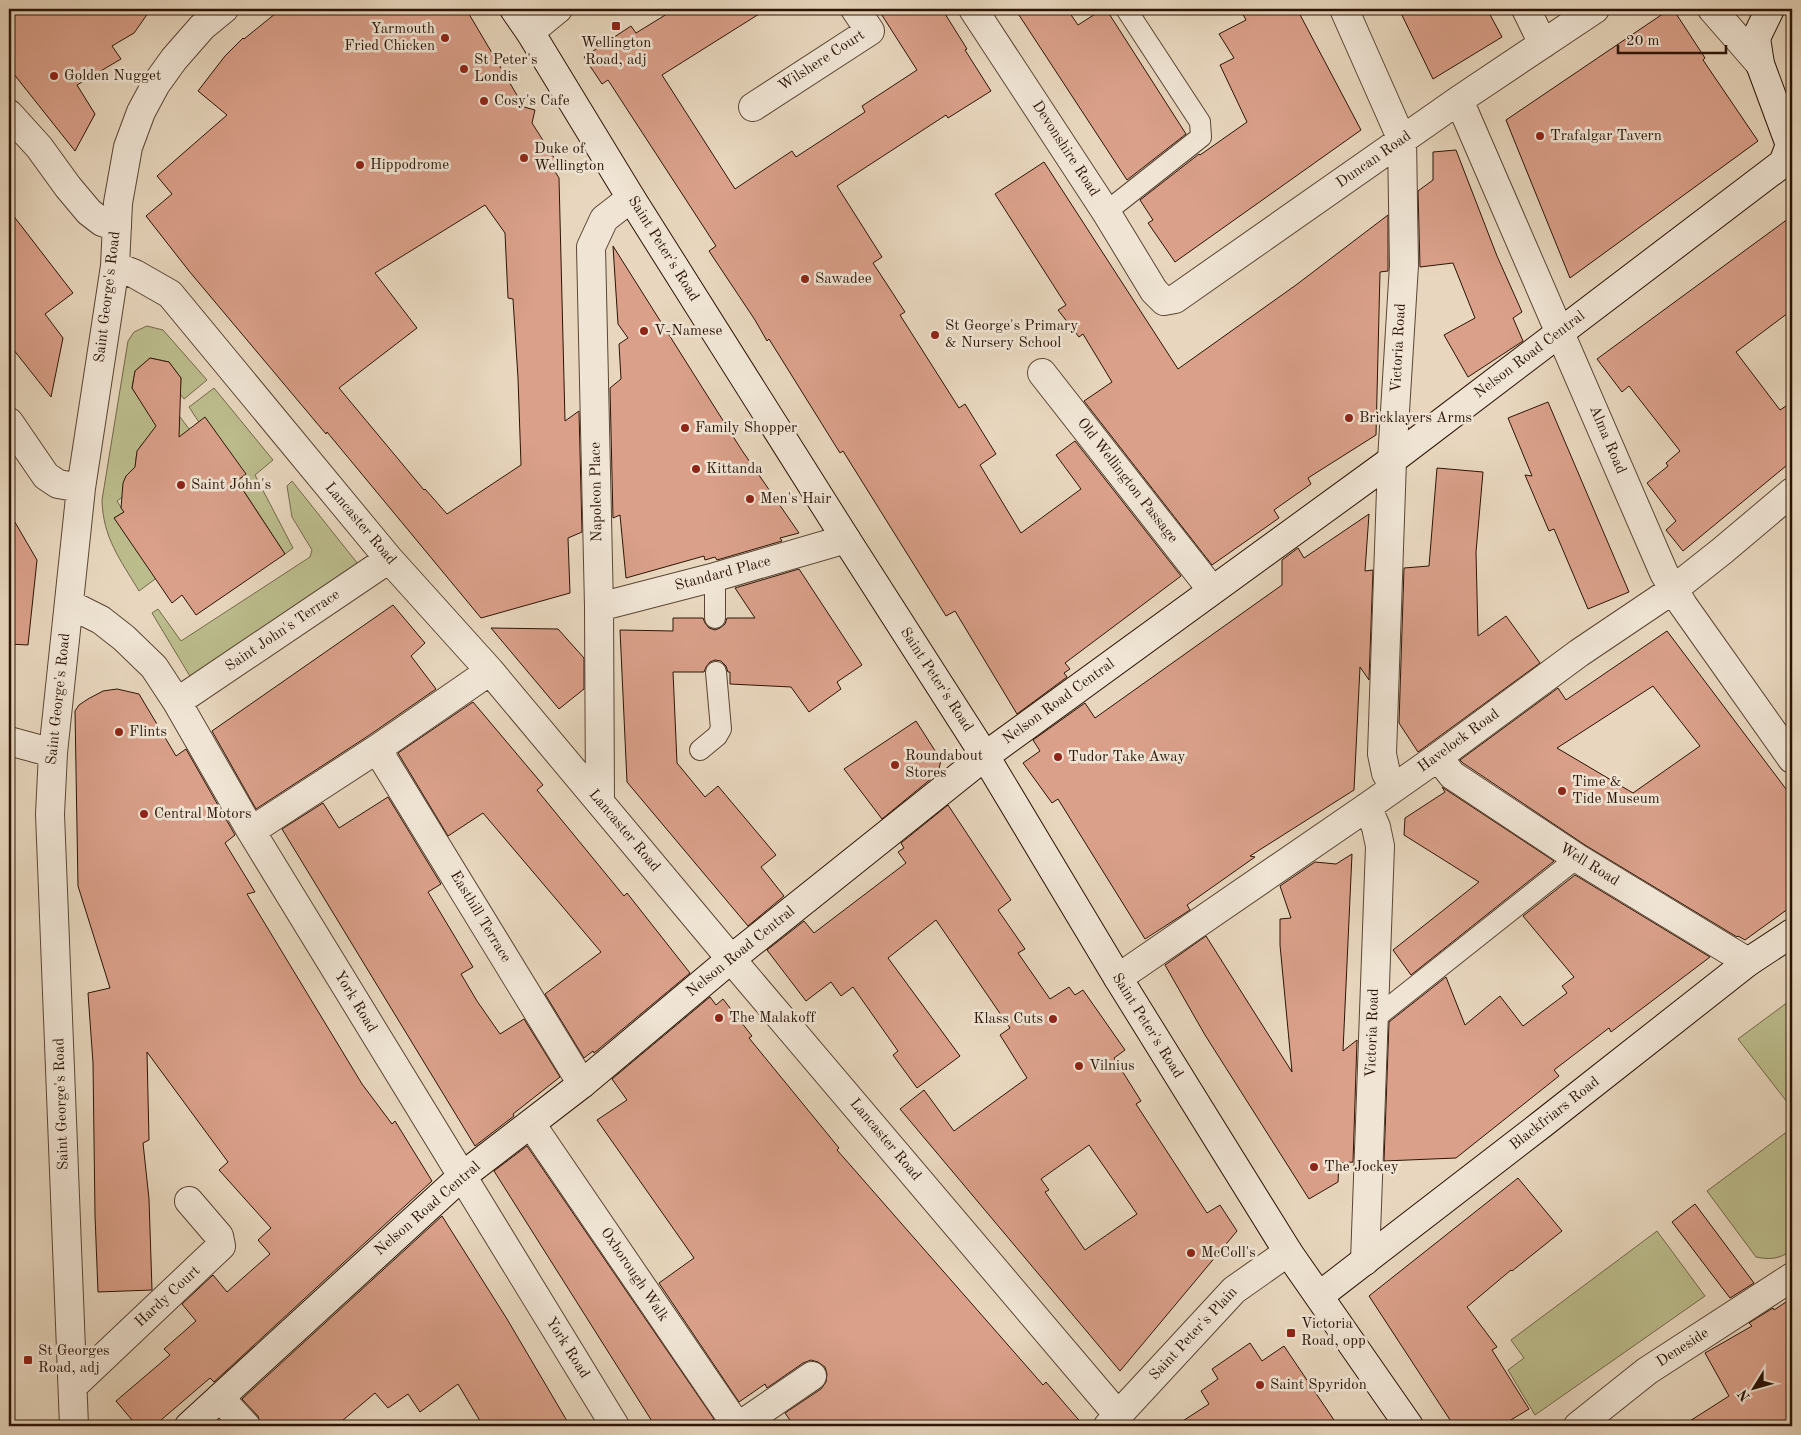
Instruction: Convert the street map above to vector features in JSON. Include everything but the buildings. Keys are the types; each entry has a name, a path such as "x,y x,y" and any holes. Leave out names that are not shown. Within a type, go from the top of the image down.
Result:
{"street":[{"name":"Saint George's Road","path":"74,1426 50,814 53,754 81,488 115,266 118,203 128,147 141,112 156,84 174,59 202,27 224,9"},
{"name":"Saint Peter's Road","path":"514,9 846,539 985,756 1118,978 1288,1252 1408,1426"},
{"path":"530,32 558,9"},
{"name":"Wilshere Court","path":"753,107 870,31 855,9"},
{"name":"Devonshire Road","path":"972,9 1106,212 1154,291"},
{"name":"Victoria Road","path":"1344,9 1402,140 1404,265 1392,460 1382,754 1386,773 1394,788"},
{"path":"1526,9 1543,44"},
{"name":"Duncan Road","path":"1154,291 1164,301 1176,299 1459,100 1595,9"},
{"path":"1712,9 1760,64"},
{"path":"1770,9 1756,38 1760,64 1791,145"},
{"name":"Alma Road","path":"1459,100 1664,573 1792,759"},
{"path":"9,114 39,147 68,188 89,212 102,222 116,227"},
{"name":"Nelson Road Central","path":"189,1426 461,1177 582,1084 731,959 985,756 1392,460 1783,162 1791,145"},
{"name":"Napoleon Place","path":"600,801 599,607 591,247 604,219 631,198"},
{"name":"Lancaster Road","path":"115,266 148,280 170,294 390,559 490,671 731,959 1122,1419"},
{"name":"Old Wellington Passage","path":"1042,372 1212,590"},
{"path":"9,422 46,476 58,484 81,488"},
{"name":"Havelock Road","path":"1118,978 1367,807 1579,653 1674,589 1792,492"},
{"name":"Standard Place","path":"599,607 715,577 846,539"},
{"name":"Saint John's Terrace","path":"177,702 390,559"},
{"name":"York Road","path":"69,604 101,620 124,638 154,667 177,702 251,831 461,1177 615,1426"},
{"path":"251,831 377,750 490,671"},
{"path":"9,741 53,754"},
{"name":"Easthill Terrace","path":"377,750 582,1084"},
{"name":"Well Road","path":"1438,757 1452,775 1576,858 1748,962"},
{"name":"Victoria Road","path":"1365,1260 1380,846 1376,827 1367,807"},
{"name":"Blackfriars Road","path":"1318,1296 1550,1118 1748,962 1792,933"},
{"name":"Oxborough Walk","path":"531,1124 738,1426 812,1376"},
{"name":"Hardy Court","path":"73,1386 221,1246 219,1236 189,1201"},
{"name":"Saint Peter's Plain","path":"1122,1419 1234,1290 1288,1252"},
{"name":"Deneside","path":"1578,1426 1647,1372 1792,1277"},
{"path":"220,1398 246,1426"}],"lane":[{"path":"1106,212 1201,137 1200,122 1126,9"},
{"path":"715,577 715,618"},
{"path":"700,750 717,736 721,730 716,672"},
{"path":"1374,1019 1576,858"}],"green space":[{"path":"147,326 163,330 207,380 184,399 180,394 181,378 169,362 150,358 135,371 132,388 144,406 158,409 172,423 180,417 193,434 171,449 142,444 136,457 138,471 135,470 126,476 123,488 125,495 117,501 124,512 114,518 166,571 139,591 109,537 103,514 102,500 128,341 134,332"},
{"path":"214,388 273,460 255,475 293,548 285,554 189,407"},
{"path":"292,481 358,564 191,678 152,613 158,609 181,641 310,557 312,550 292,517 287,486"},
{"path":"1792,999 1792,1106 1791,1107 1738,1039"},
{"path":"1792,1128 1792,1250 1775,1258 1756,1257 1707,1191"},
{"path":"1657,1231 1705,1296 1535,1415 1508,1370 1524,1358 1511,1340"}],"place":[{"name":"Wellington Road, adj","path":"616,26"},
{"name":"Yarmouth Fried Chicken","path":"445,38"},
{"name":"St Peter's Londis","path":"464,69"},
{"name":"Golden Nugget","path":"54,76"},
{"name":"Cosy's Cafe","path":"484,101"},
{"name":"Trafalgar Tavern","path":"1540,136"},
{"name":"Duke of Wellington","path":"524,158"},
{"name":"Hippodrome","path":"360,165"},
{"name":"Sawadee","path":"805,279"},
{"name":"V-Namese","path":"644,331"},
{"name":"St George's Primary & Nursery School","path":"935,335"},
{"name":"Bricklayers Arms","path":"1349,418"},
{"name":"Family Shopper","path":"685,428"},
{"name":"Kittanda","path":"696,469"},
{"name":"Saint John's","path":"181,485"},
{"name":"Men's Hair","path":"750,499"},
{"name":"Flints","path":"119,732"},
{"name":"Tudor Take Away","path":"1058,757"},
{"name":"Roundabout Stores","path":"895,765"},
{"name":"Time & Tide Museum","path":"1562,791"},
{"name":"Central Motors","path":"144,814"},
{"name":"The Malakoff","path":"719,1018"},
{"name":"Klass Cuts","path":"1053,1019"},
{"name":"Vilnius","path":"1079,1066"},
{"name":"The Jockey","path":"1314,1167"},
{"name":"McColl's","path":"1191,1253"},
{"name":"Victoria Road, opp","path":"1291,1333"},
{"name":"St Georges Road, adj","path":"28,1360"},
{"name":"Saint Spyridon","path":"1260,1385"}]}
